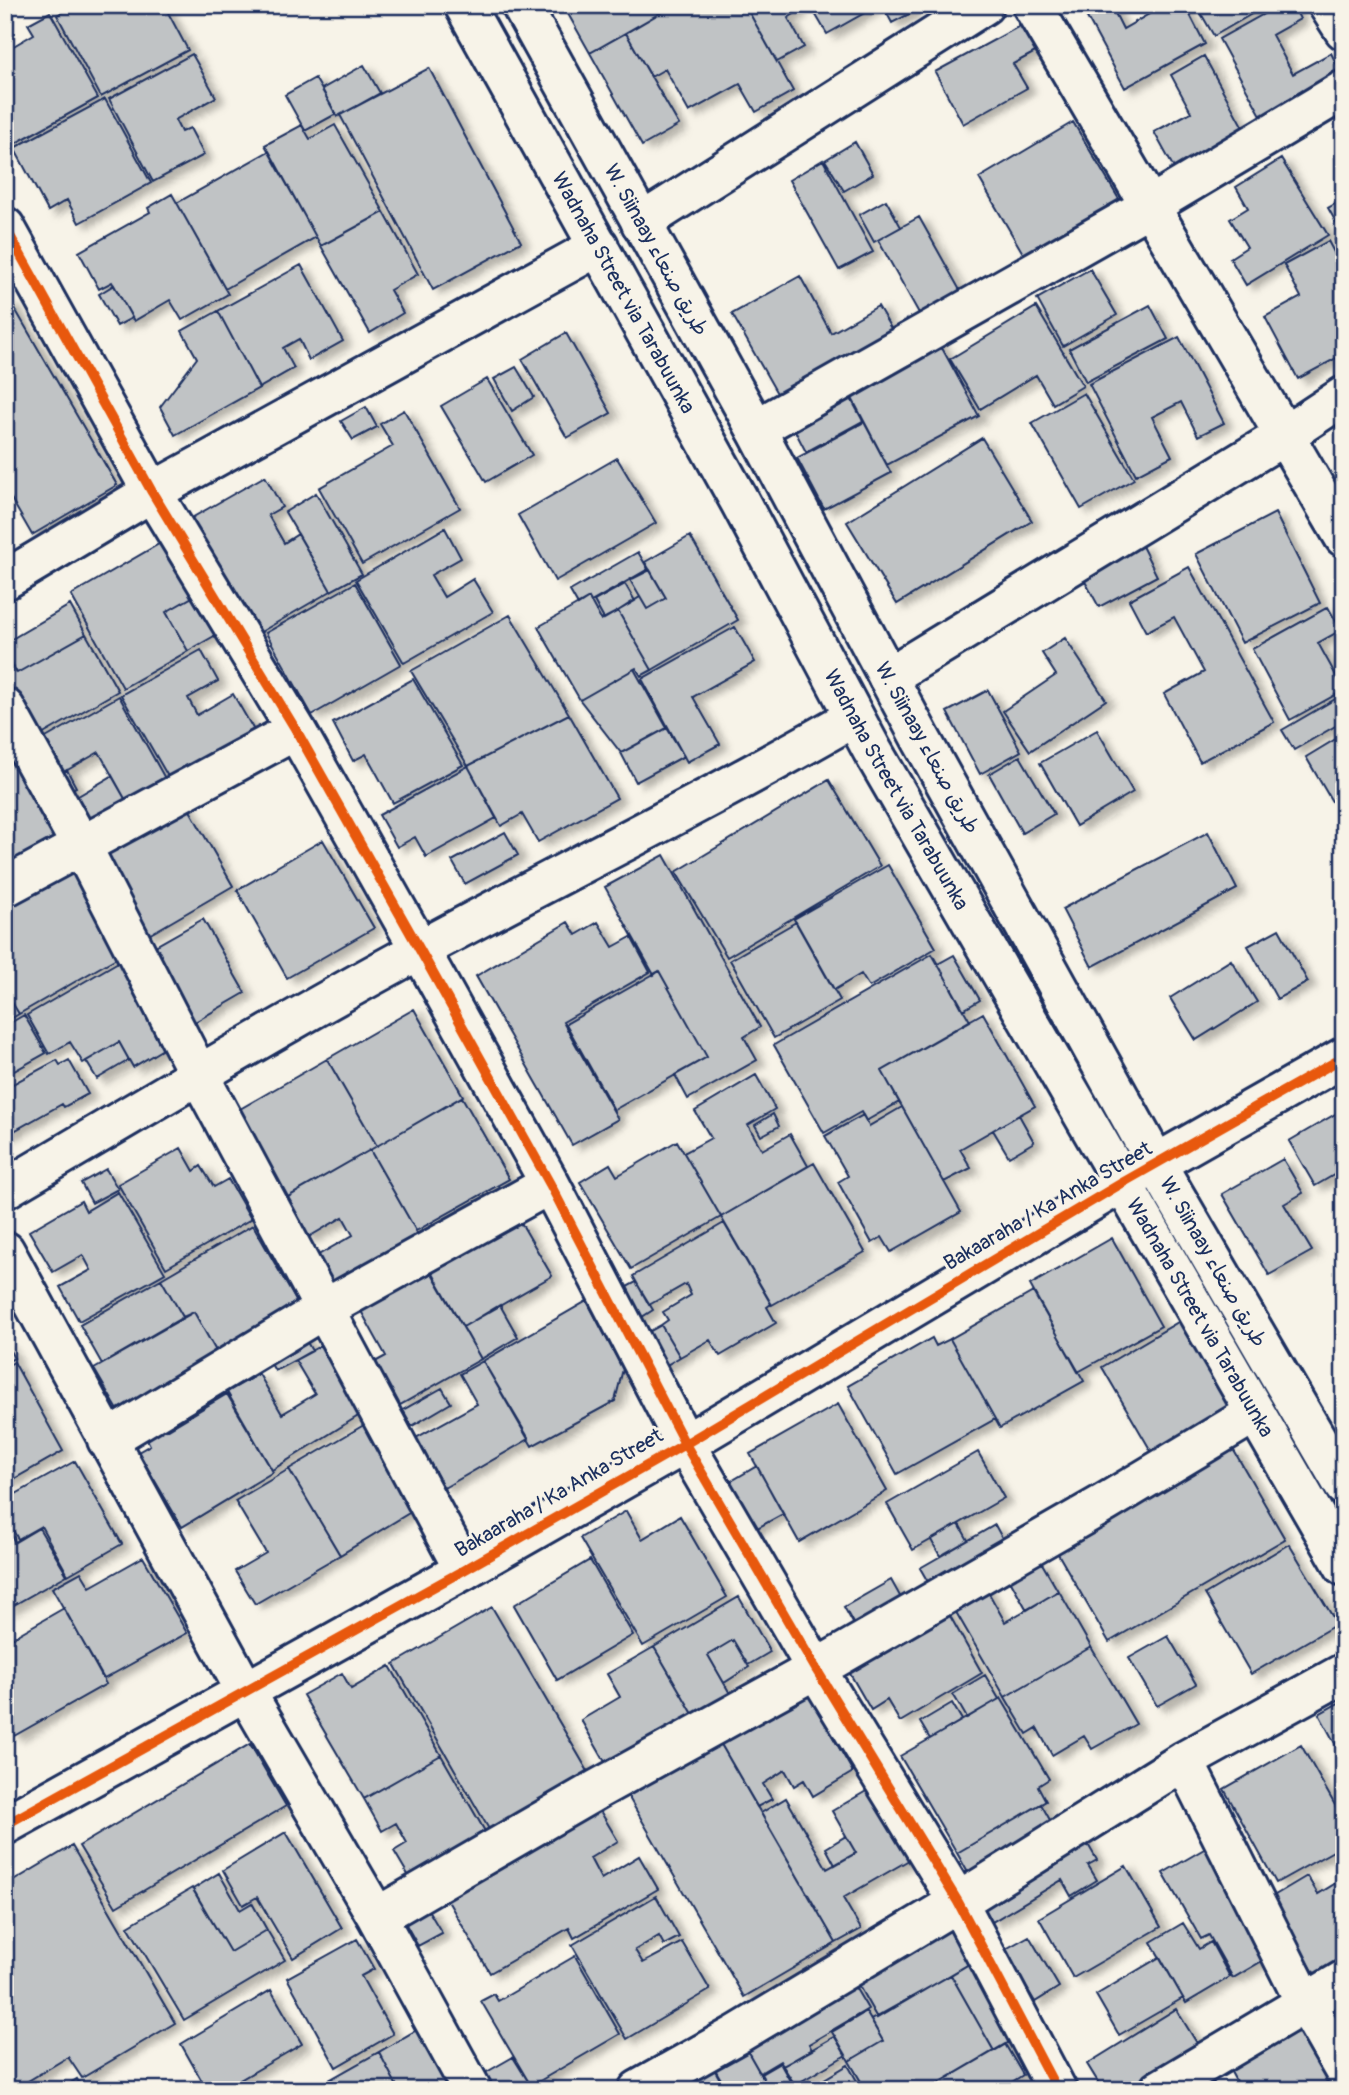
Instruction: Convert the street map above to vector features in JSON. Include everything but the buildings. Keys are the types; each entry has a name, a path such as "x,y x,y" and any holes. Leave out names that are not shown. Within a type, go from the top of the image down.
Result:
{"street":[{"name":"Wadnaha Street via Tarabuunka","path":"464,5 740,502 853,716 1344,1566"},
{"name":"W. Siinaay طريق صنعاء","path":"520,5 756,429 888,677 1157,1165 1344,1486"},
{"path":"641,223 984,5"},
{"path":"1032,5 1344,537"},
{"path":"1328,5 1344,30"},
{"path":"756,429 1150,206 1344,90"},
{"path":"5,228 18,277 296,730 550,1184 685,1444 816,1669 958,1902 1057,2090"},
{"path":"5,580 152,492 599,246"},
{"path":"888,677 1344,396"},
{"path":"5,708 82,847 200,1075 464,1570"},
{"path":"5,1189 420,950 769,766 853,716"},
{"path":"5,887 296,730"},
{"name":"Bakaaraha / Ka Anka Street","path":"5,1825 685,1444 1122,1183 1344,1057"},
{"path":"107,1440 324,1309 550,1184"},
{"path":"5,1251 246,1692 377,1917 472,2090"},
{"path":"377,1917 598,1789 816,1669 1105,1503 1255,1413"},
{"path":"638,2090 736,2035 958,1902 1184,1761 1344,1673"},
{"path":"1184,1761 1305,2002 1344,2070"},
{"path":"1159,2090 1344,1980"}],"cycle path":[{"path":"5,227 152,492 296,730 420,950 550,1184 685,1444 816,1669 958,1902 1057,2090"},
{"path":"5,1825 685,1444 1122,1183 1344,1057"}]}
